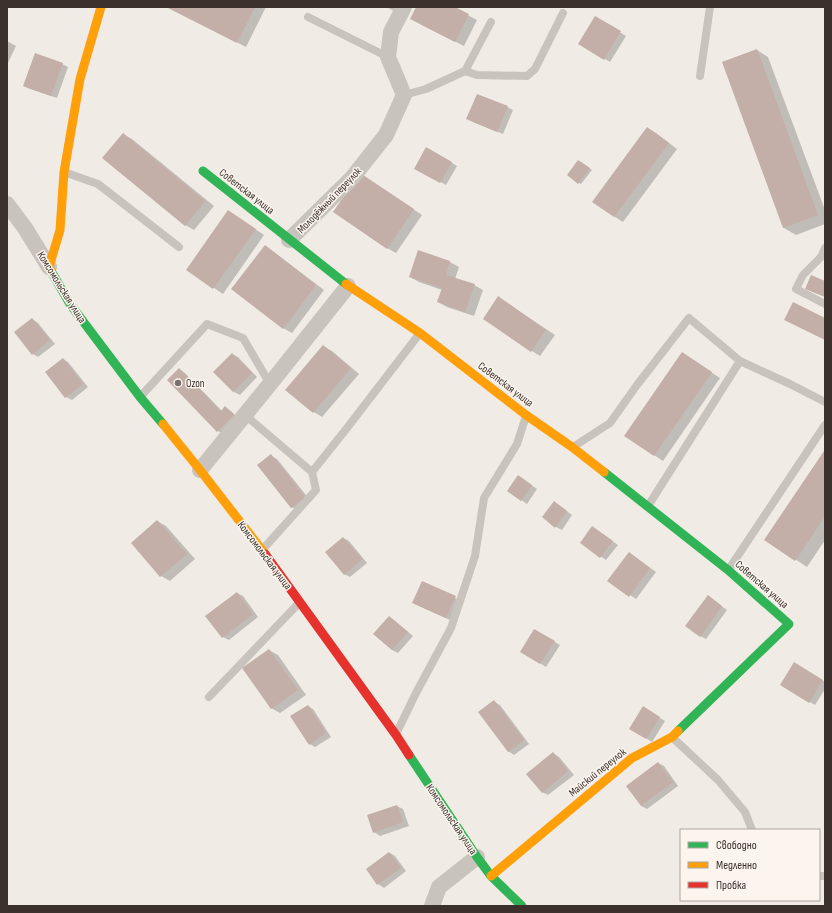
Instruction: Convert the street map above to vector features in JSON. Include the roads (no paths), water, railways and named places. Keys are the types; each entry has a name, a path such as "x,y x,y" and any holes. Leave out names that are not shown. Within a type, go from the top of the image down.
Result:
{"street":[{"path":"49,267 60,230 64,172 80,79 101,7"},
{"path":"404,7 391,32 388,57 404,94"},
{"name":"Молодёжный переулок","path":"289,240 352,178 386,135 404,94"},
{"name":"Советская улица","path":"203,171 348,286 420,333 526,415 572,447 728,570 789,624"},
{"name":"Комсомольская улица","path":"7,204 25,228 70,304 140,397 200,470 262,550 396,735 477,857 492,876 522,906"},
{"path":"200,470 348,286"},
{"name":"Майский переулок","path":"492,876 632,758 672,737 789,624"},
{"path":"432,906 439,887 477,857"}],"lane":[{"path":"700,76 710,7"},
{"path":"465,71 477,75 527,76 535,70 562,13"},
{"path":"308,17 388,57"},
{"path":"404,94 426,90 465,71 492,22"},
{"path":"64,172 98,184 179,247"},
{"path":"825,248 821,257 803,275 796,289 825,304"},
{"path":"572,447 610,423 637,384 689,318 740,361 825,402"},
{"path":"140,397 207,324 243,338 270,384"},
{"path":"312,472 420,333"},
{"path":"647,506 740,361"},
{"path":"245,415 312,472 316,490 262,550"},
{"path":"396,735 416,692 451,628 475,556 484,498 517,444 526,415"},
{"path":"728,570 825,425"},
{"path":"209,697 300,602"},
{"path":"672,737 718,780 745,812 752,829"}],"place":[{"name":"Ozon","path":"178,383"}]}
